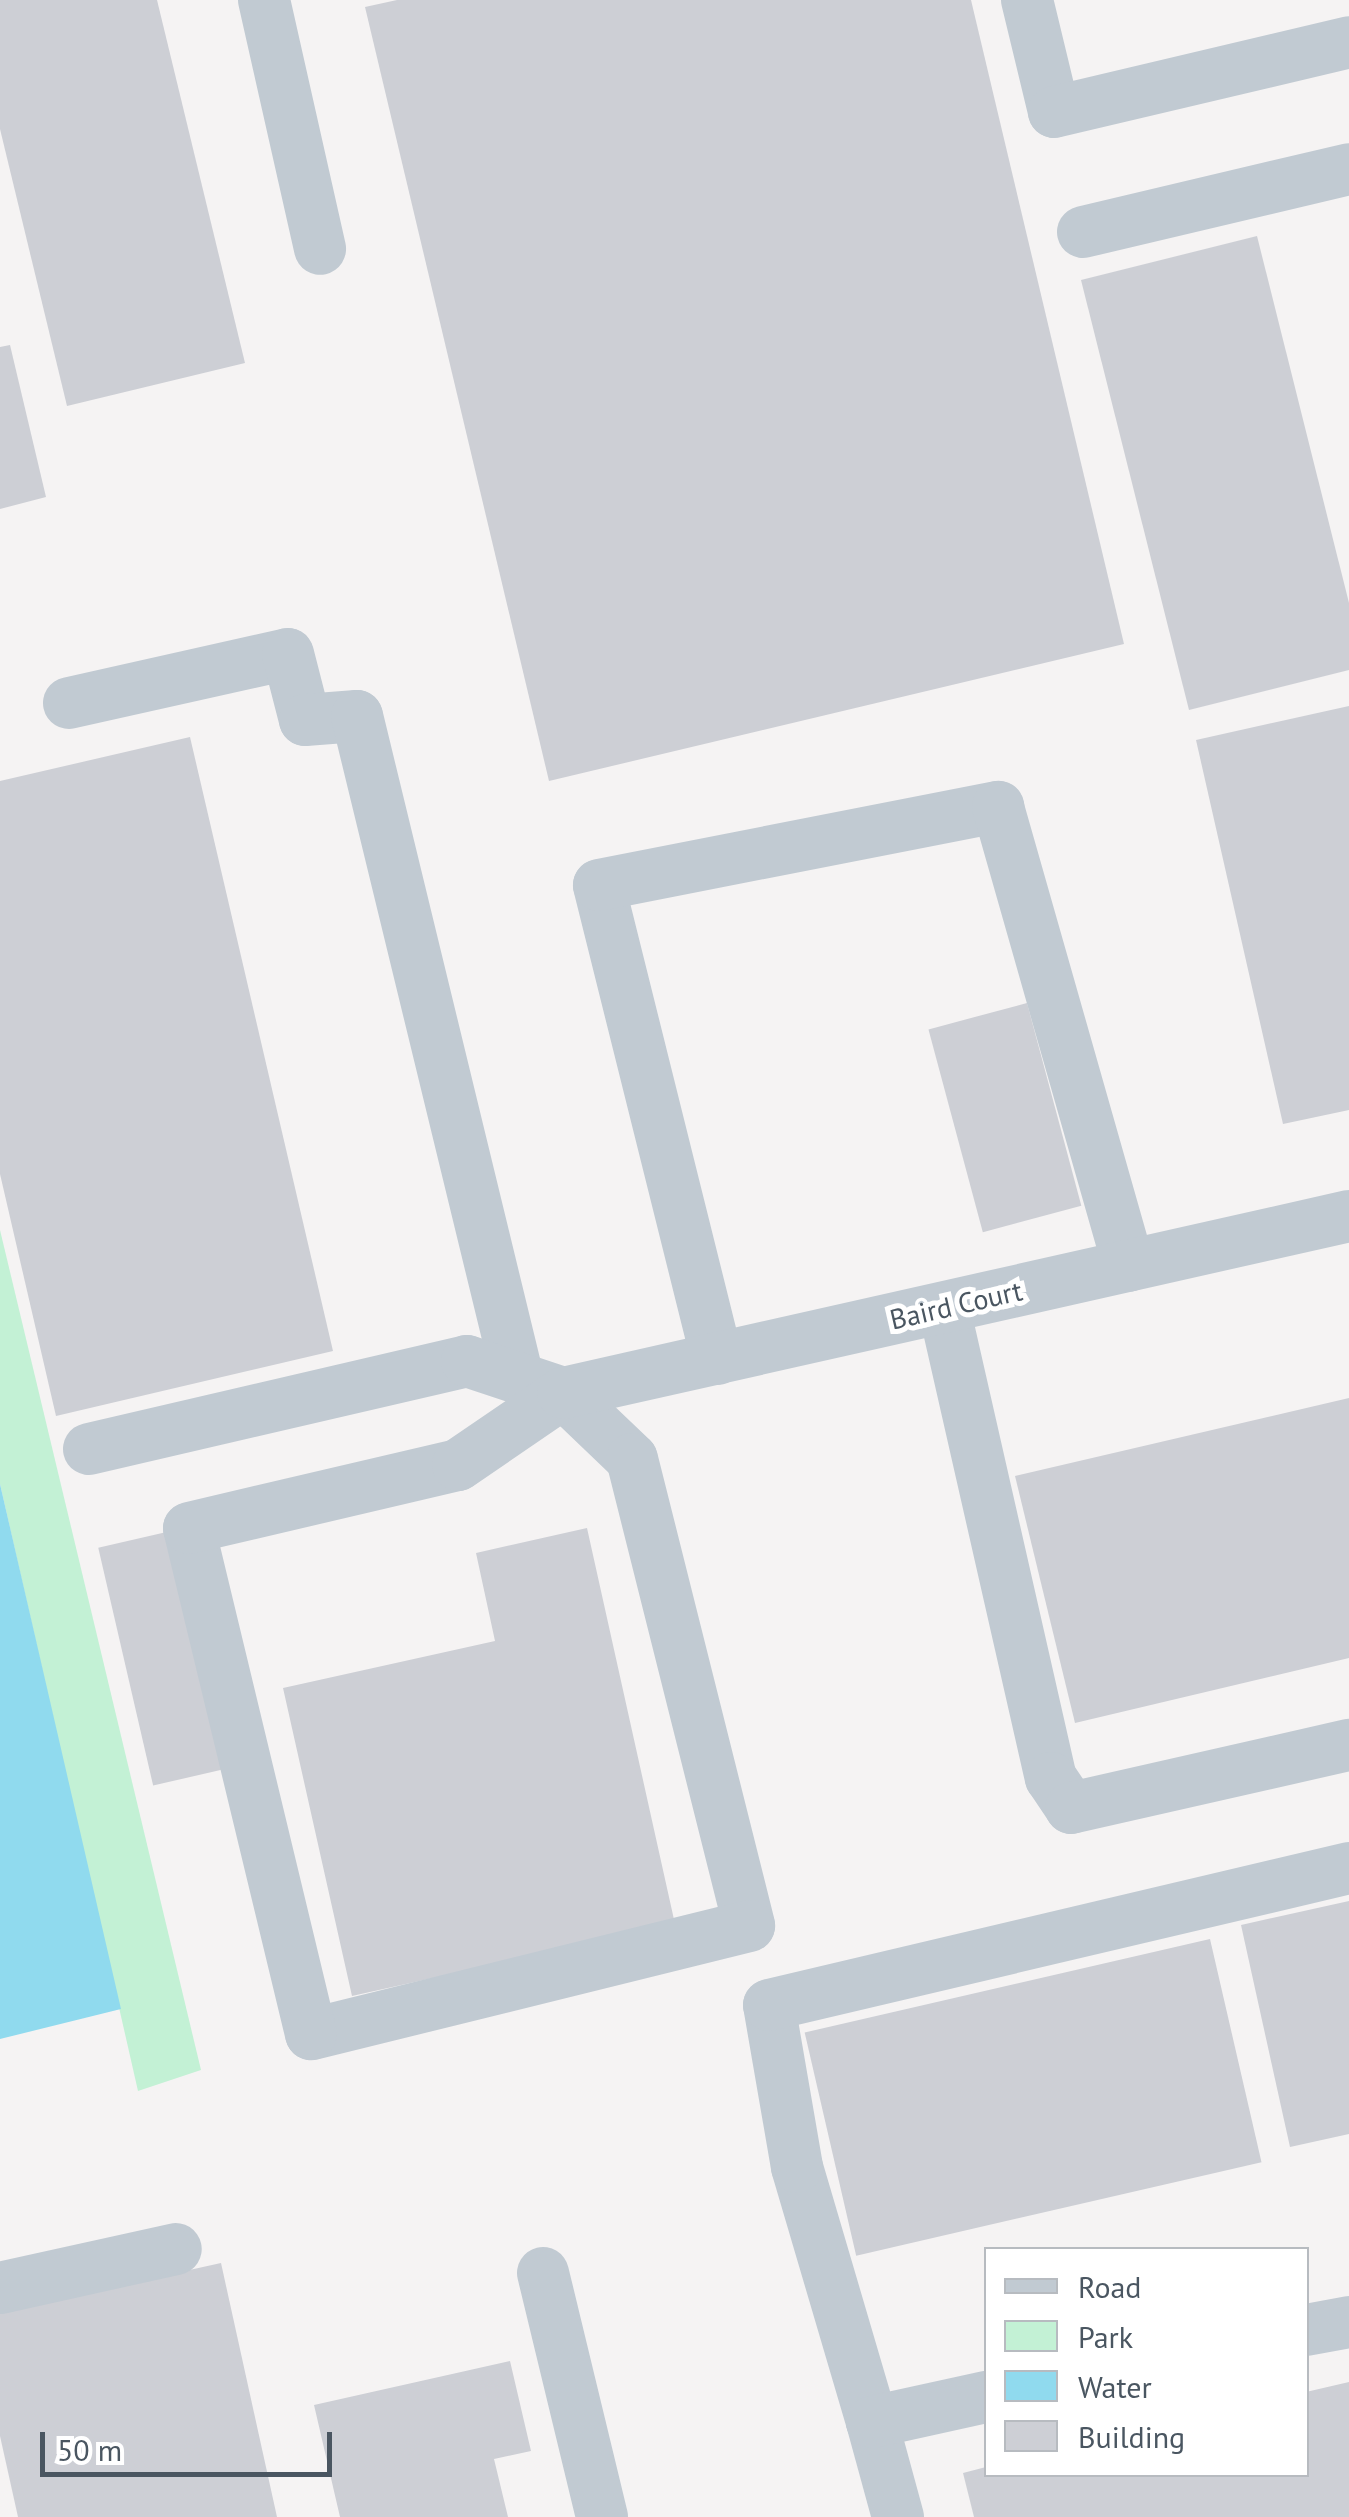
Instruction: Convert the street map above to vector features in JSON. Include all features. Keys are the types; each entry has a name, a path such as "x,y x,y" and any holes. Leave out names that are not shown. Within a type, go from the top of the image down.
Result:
{"street":[{"path":"264,0 320,248"},
{"path":"1027,0 1054,112 1349,42"},
{"path":"1083,232 1349,168"},
{"path":"68,703 288,654 304,720 356,716 541,1386"},
{"path":"716,1359 598,885 998,807 1129,1266"},
{"name":"Baird Court","path":"541,1386 716,1359 1349,1216"},
{"path":"944,1308 1051,1778 1072,1808 1349,1745"},
{"path":"90,1448 467,1361 541,1386 632,1459 748,1926 311,2034 189,1528 458,1464 541,1386"},
{"path":"898,2517 797,2167 769,2005 1349,1868"},
{"path":"0,2288 176,2249"},
{"path":"543,2273 602,2517"},
{"path":"1309,2329 1349,2322"},
{"path":"872,2422 984,2397"}],"green space":[{"path":"0,1230 201,2070 138,2091 0,1484"}],"water":[{"path":"0,1484 121,2009 0,2039"}],"building":[{"path":"0,0 157,0 245,363 67,406 0,129"},
{"path":"397,0 971,0 1124,644 549,781 365,7"},
{"path":"1257,236 1349,603 1349,670 1189,710 1081,280"},
{"path":"10,345 46,497 0,509 0,347"},
{"path":"1349,706 1349,1110 1283,1124 1196,740"},
{"path":"190,737 333,1351 56,1416 0,1174 0,781"},
{"path":"1027,1003 1081,1206 983,1232 928,1029"},
{"path":"1349,1398 1349,1658 1075,1723 1015,1476"},
{"path":"184,1528 239,1766 153,1786 98,1548"},
{"path":"587,1528 675,1924 352,1996 283,1688 495,1641 476,1553"},
{"path":"1349,1901 1349,2134 1290,2147 1241,1925"},
{"path":"1210,1939 1262,2162 856,2256 805,2033"},
{"path":"221,2263 277,2517 18,2517 0,2436 0,2312"},
{"path":"510,2361 531,2451 494,2459 508,2517 340,2517 314,2405"},
{"path":"1349,2382 1349,2517 974,2517 963,2473 984,2468 984,2477 1309,2477 1309,2391"}]}
